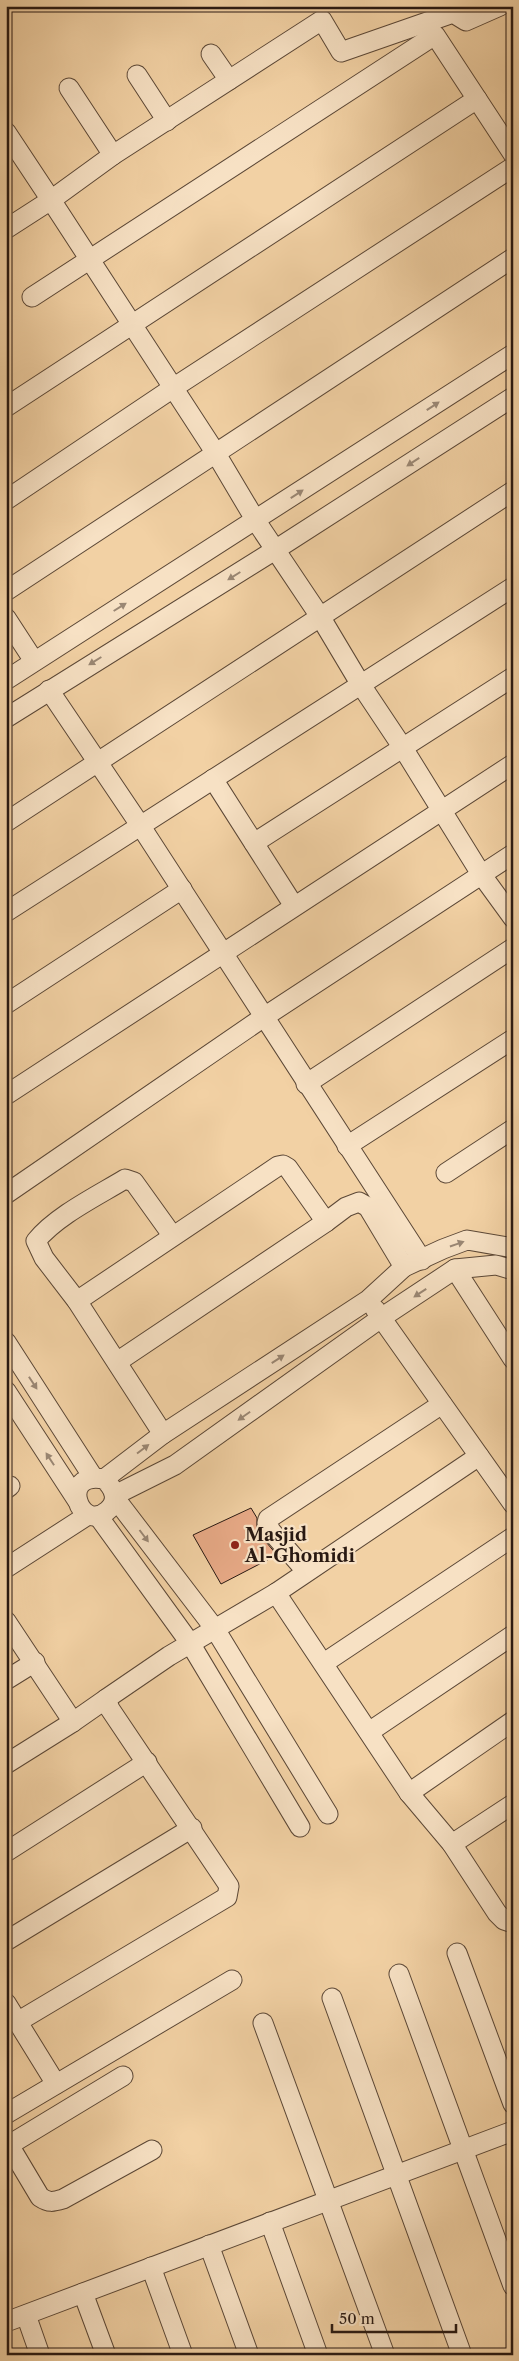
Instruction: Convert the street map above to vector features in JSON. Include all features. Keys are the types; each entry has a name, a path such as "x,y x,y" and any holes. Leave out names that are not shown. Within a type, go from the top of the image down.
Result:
{"street":[{"path":"32,297 435,35 500,6"},
{"path":"6,229 113,156 322,20 340,52 453,13 466,21"},
{"path":"435,35 513,154"},
{"path":"211,54 229,80"},
{"path":"136,75 167,121"},
{"path":"69,88 113,156"},
{"path":"6,406 477,99"},
{"path":"7,134 215,452 256,521 321,618 361,685 442,809 481,874 513,918"},
{"path":"6,500 173,388 513,167"},
{"path":"6,591 513,258"},
{"path":"6,680 513,354"},
{"path":"6,718 275,550 513,397"},
{"path":"6,822 513,491"},
{"path":"6,912 513,587"},
{"path":"6,618 34,661"},
{"path":"254,843 513,677"},
{"path":"49,690 99,762 306,1084 422,1260"},
{"path":"6,1095 513,764"},
{"path":"212,779 294,906"},
{"path":"6,1194 264,1017 513,854"},
{"path":"6,1004 182,889"},
{"path":"306,1084 513,948"},
{"path":"347,1146 513,1039"},
{"path":"446,1173 513,1129"},
{"path":"77,1301 172,1235 205,1217 278,1166 283,1165 288,1168 326,1222"},
{"path":"163,1434 77,1301 44,1258 36,1241 46,1231 71,1213 125,1179 130,1179 172,1235"},
{"path":"117,1362 326,1222 346,1206 359,1202 364,1204 404,1267"},
{"path":"88,1510 77,1490 84,1481 98,1478 368,1300 404,1267 442,1249 467,1240 513,1248"},
{"path":"6,1568 88,1510 106,1513 112,1506 115,1496 175,1465 381,1318 456,1269 496,1264 513,1270"},
{"path":"456,1269 513,1359"},
{"path":"368,1300 513,1504"},
{"path":"6,1342 98,1478 112,1486 115,1496 215,1629 328,1814"},
{"path":"6,1391 88,1510 157,1597 190,1643 300,1827"},
{"path":"306,1571 271,1531 267,1523 268,1519 442,1404"},
{"path":"6,1764 73,1722 190,1643 276,1592 479,1456"},
{"path":"324,1663 513,1537"},
{"path":"157,1597 179,1582"},
{"path":"276,1592 409,1793 452,1844 497,1912 504,1920 513,1923"},
{"path":"6,1621 35,1662 73,1722"},
{"path":"369,1732 513,1635"},
{"path":"6,1680 35,1662"},
{"path":"19,2021 227,1898 229,1886 192,1828 110,1709 106,1699"},
{"path":"409,1793 513,1721"},
{"path":"6,1852 147,1762"},
{"path":"452,1844 513,1804"},
{"path":"6,1941 192,1828"},
{"path":"458,1953 513,2104"},
{"path":"398,1974 512,2282"},
{"path":"6,2114 232,1980"},
{"path":"332,1998 462,2355"},
{"path":"6,2003 19,2021 56,2084"},
{"path":"263,2023 385,2355"},
{"path":"123,2076 8,2142 40,2197 47,2202 53,2203 152,2150"},
{"path":"6,2322 513,2131"},
{"path":"270,2222 318,2355"},
{"path":"209,2245 248,2355"},
{"path":"151,2267 183,2355"},
{"path":"83,2293 106,2355"},
{"path":"26,2315 40,2355"}],"building":[{"name":"Masjid Al-Ghomidi","path":"251,1508 257,1518 257,1527 261,1536 277,1555 221,1584 193,1535"}],"place":[{"name":"Masjid Al-Ghomidi","path":"235,1545"}]}
